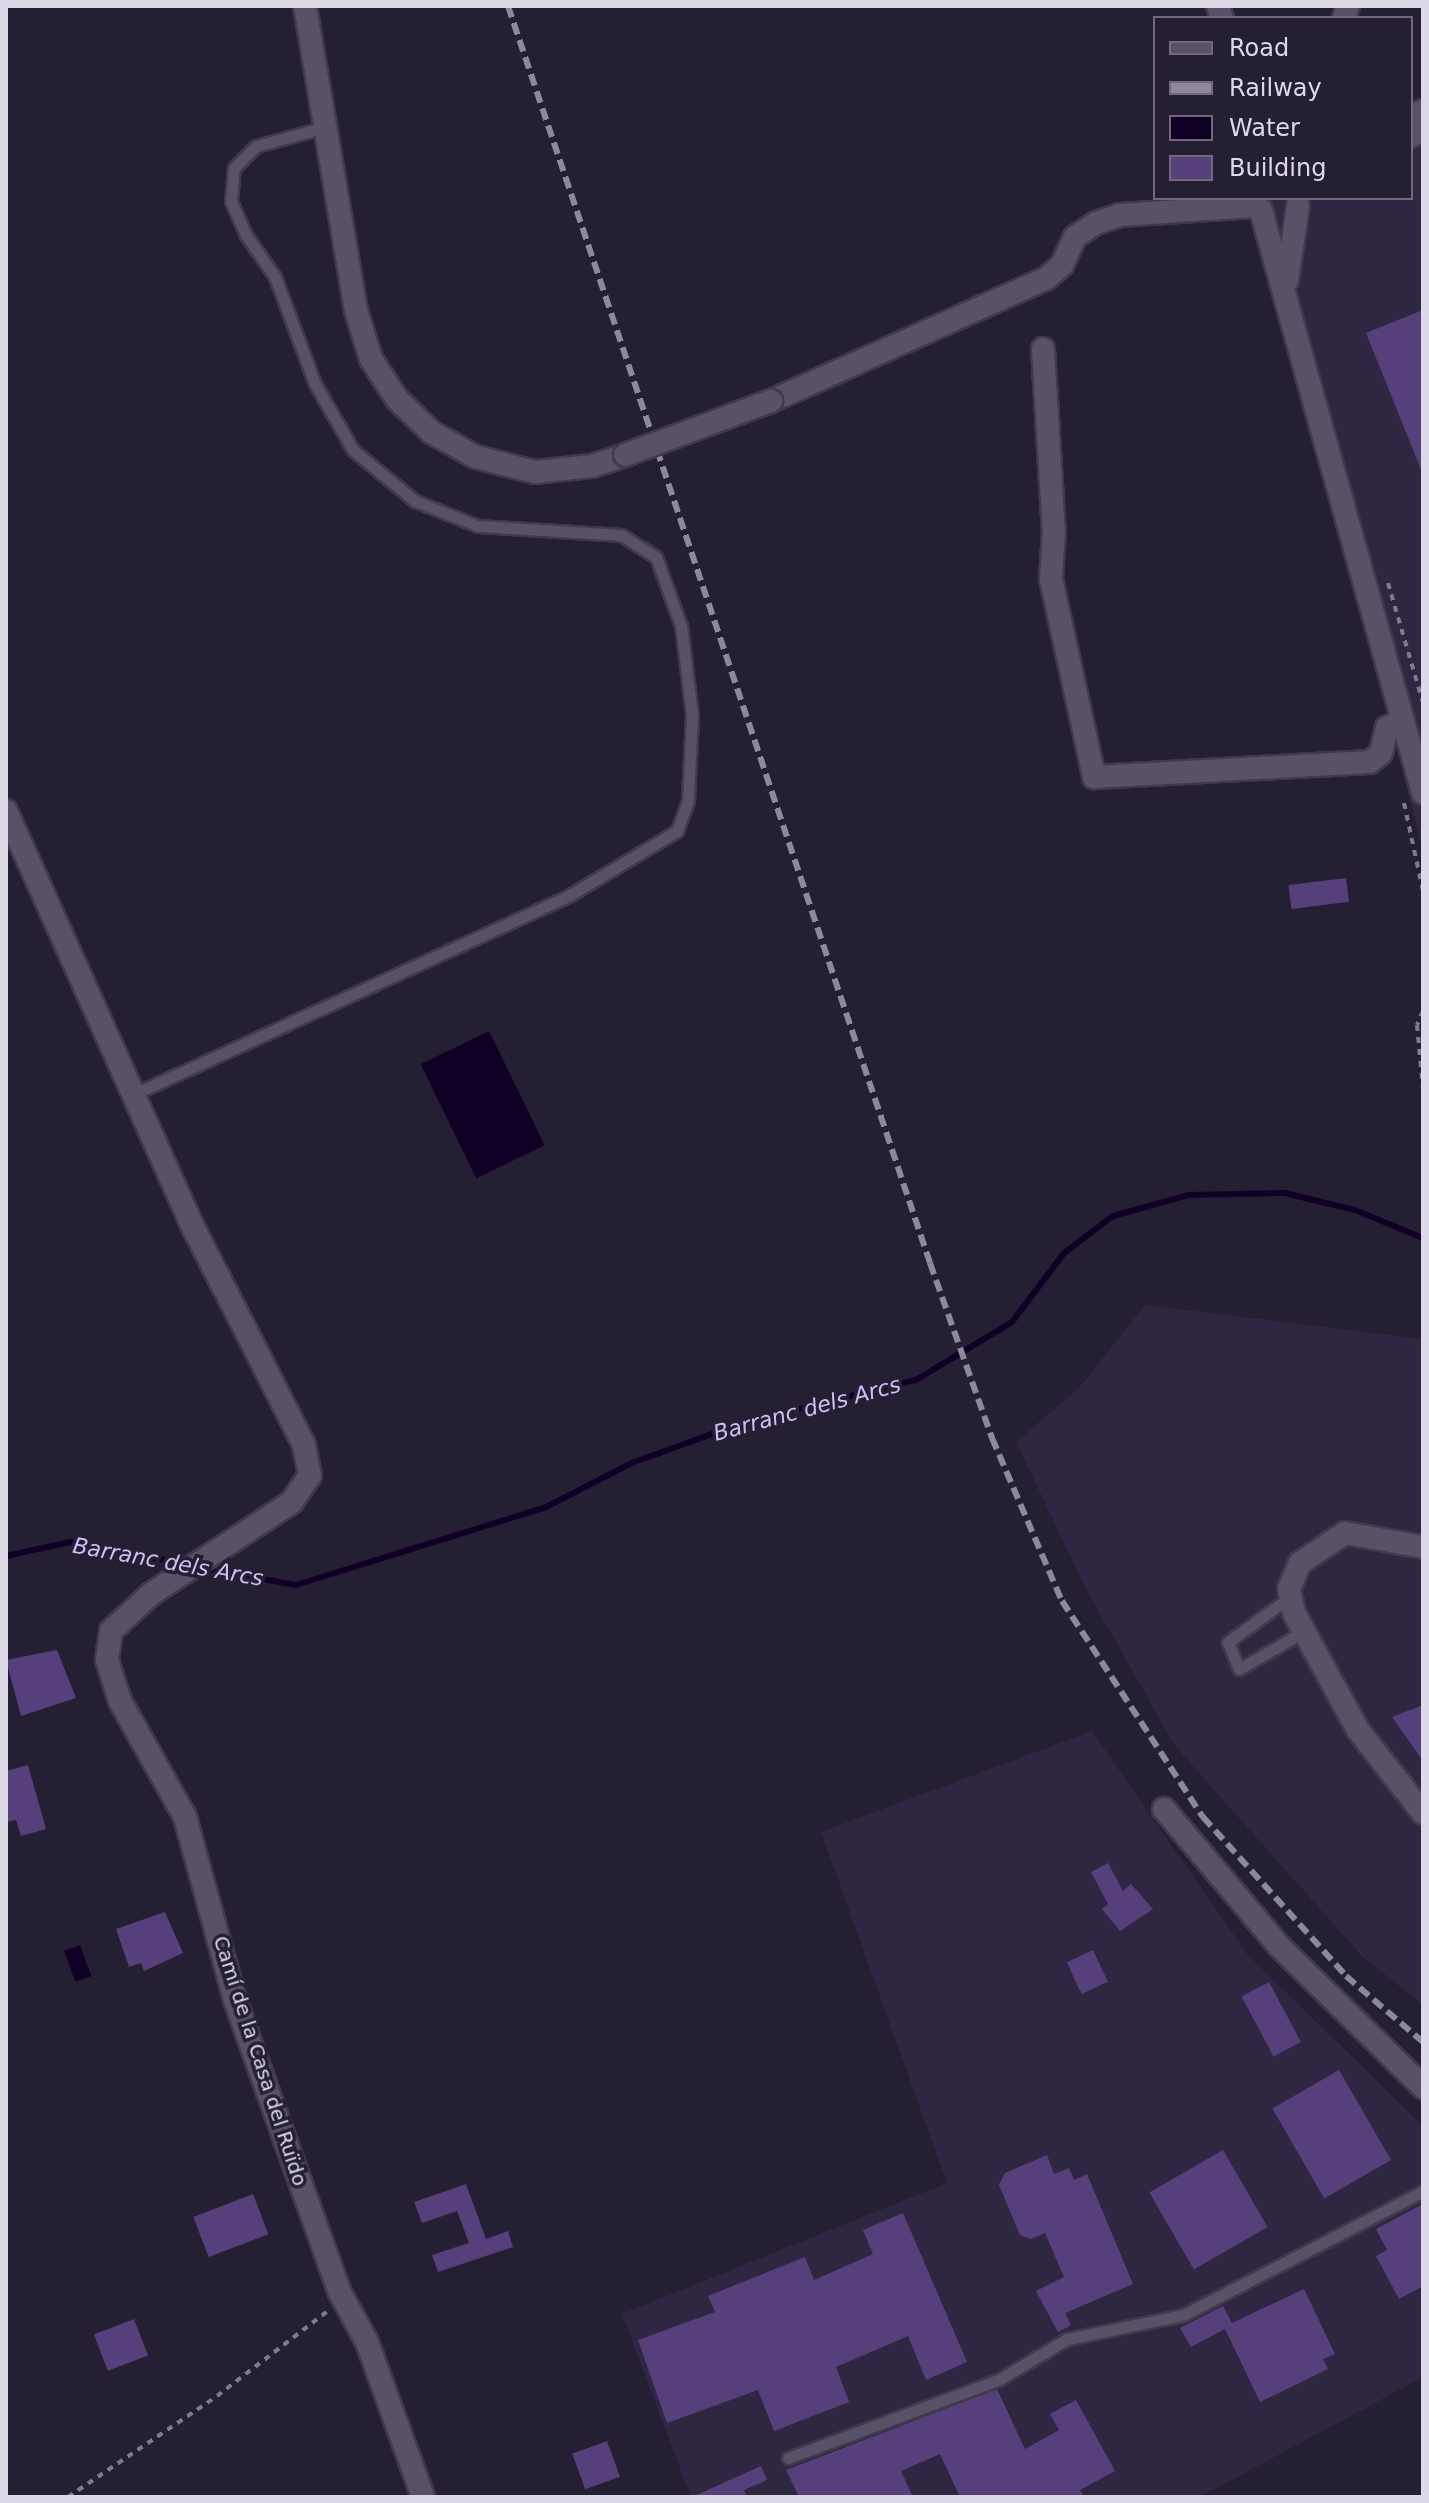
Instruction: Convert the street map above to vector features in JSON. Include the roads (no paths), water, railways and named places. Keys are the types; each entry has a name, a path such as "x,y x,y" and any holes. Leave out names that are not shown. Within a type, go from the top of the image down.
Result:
{"street":[{"path":"305,6 356,310 371,359 397,399 431,432 476,457 535,472 592,466 771,401 1047,278 1062,265 1075,237 1096,223 1120,215 1217,203 1255,205 1283,214 1301,202"},
{"path":"1286,289 1301,202"},
{"path":"1255,205 1286,289 1423,793"},
{"path":"1043,349 1054,532 1051,579 1094,777 1370,762 1381,753 1387,728 1403,720"},
{"name":"Camí de la Casa del Ruïdo","path":"6,811 132,1095 304,1445 310,1475 292,1502 258,1528 151,1594 111,1631 107,1660 120,1701 185,1817 235,2000 343,2299 367,2342 423,2497"},
{"path":"1423,1547 1345,1533 1300,1563 1290,1597 1303,1632 1358,1730 1423,1813"},
{"path":"1164,1809 1279,1946 1423,2087"}],"lane":[{"path":"132,1095 570,895 677,831 688,800 692,715 683,640 656,557 621,535 478,526 415,501 353,450 315,384 275,277 246,235 231,201 234,168 256,146 326,127"},
{"path":"1290,1597 1228,1642 1239,1669 1303,1632"},
{"path":"788,2458 1000,2379 1067,2339 1183,2315 1423,2191"}],"water":[{"path":"489,1031 545,1145 476,1178 421,1064"},
{"path":"80,1945 91,1976 75,1982 64,1951"}],"waterway":[{"name":"Barranc dels Arcs","path":"204,1568 296,1585 546,1507 634,1462 743,1423 916,1380 1012,1322 1064,1253 1113,1216 1188,1195 1285,1193 1355,1210 1423,1238"},
{"name":"Barranc dels Arcs","path":"6,1556 71,1542 185,1564"}],"railway":[{"path":"508,6 930,1263 992,1438 1062,1601 1203,1817 1346,1976 1423,2042"}]}
